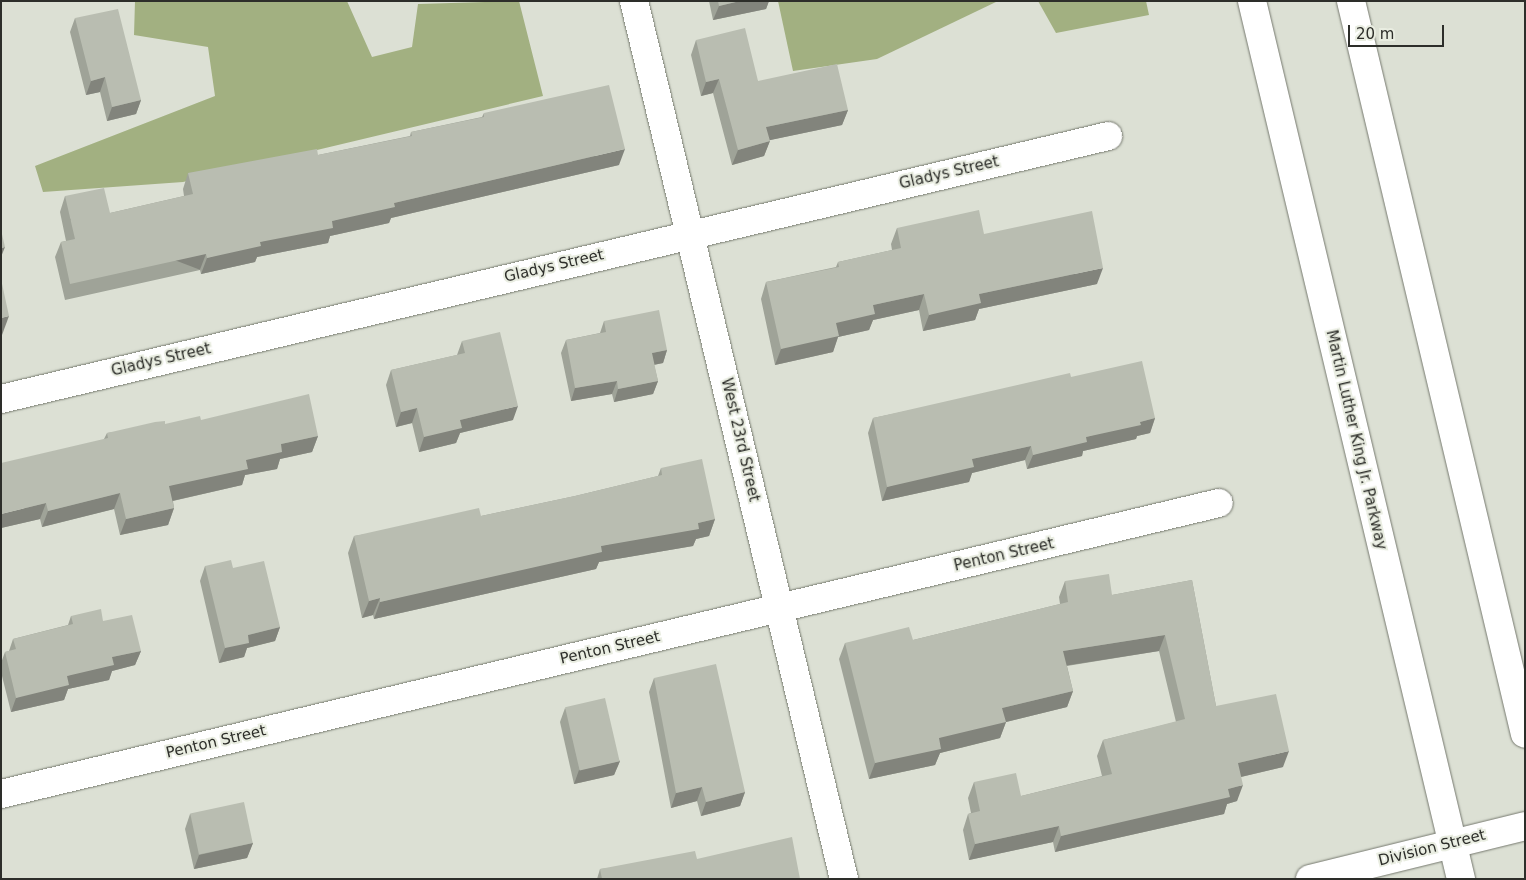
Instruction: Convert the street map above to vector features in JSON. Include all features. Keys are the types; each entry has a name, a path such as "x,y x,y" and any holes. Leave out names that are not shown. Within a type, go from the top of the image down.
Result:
{"main road":[{"name":"West 23rd Street","path":"634,1 844,879"},
{"name":"Martin Luther King Jr. Parkway","path":"1252,1 1461,879"},
{"path":"1351,1 1525,734"},
{"name":"Gladys Street","path":"1,399 691,233 1108,136"},
{"name":"Penton Street","path":"1,794 1219,503"},
{"name":"Division Street","path":"1310,879 1452,842 1525,826"}],"green space":[{"path":"135,1 347,1 372,57 412,47 418,4 519,1 543,96 183,182 43,192 35,166 215,96 208,47 134,35"},
{"path":"778,1 998,1 877,59 793,71"},
{"path":"1038,1 1146,1 1149,15 1056,33"}],"building":[{"path":"718,1 740,1 719,6"},
{"path":"118,9 141,100 112,107 105,77 91,81 75,18"},
{"path":"745,28 758,81 837,64 848,110 766,127 770,141 738,150 719,79 706,82 696,40"},
{"path":"609,85 625,149 394,203 395,207 332,221 333,228 260,242 261,246 207,258 206,254 70,284 61,242 75,239 65,196 104,188 110,213 193,194 188,173 317,149 318,155 412,136 411,132 484,117 484,113"},
{"path":"979,210 984,234 1092,211 1103,268 979,294 981,303 929,315 924,294 873,305 875,314 836,323 839,336 781,349 766,282 839,267 838,262 901,248 897,228"},
{"path":"1,230 5,247 1,248"},
{"path":"1,279 9,316 1,318"},
{"path":"659,310 667,350 652,353 658,381 618,389 617,381 575,388 566,340 606,332 604,321"},
{"path":"500,332 518,406 460,420 462,428 424,437 417,408 401,412 391,370 465,353 462,341"},
{"path":"1142,361 1155,418 1140,422 1141,425 1086,437 1087,442 1033,455 1031,446 972,459 974,467 887,487 873,418 1070,373 1071,377"},
{"path":"309,394 318,436 281,444 282,452 246,460 248,469 169,486 174,508 126,519 120,493 48,511 46,503 1,514 1,463 108,438 107,433 155,422 165,421 165,424 200,416 201,420"},
{"path":"702,459 715,519 698,523 699,529 601,546 602,552 380,602 380,598 369,601 354,536 479,508 481,516 575,496 662,475 661,468"},
{"path":"231,560 233,568 264,561 280,627 248,635 249,643 225,648 205,566"},
{"path":"1109,574 1112,595 1192,580 1216,706 1276,694 1289,751 1238,763 1243,785 1228,789 1230,797 1061,836 1059,826 975,844 968,814 980,811 974,782 1016,773 1021,796 1112,774 1103,740 1185,719 1165,635 1063,651 1073,691 1002,708 1006,722 939,738 941,749 875,763 845,643 909,627 913,640 1068,602 1065,581"},
{"path":"101,609 103,621 132,615 141,651 112,657 114,665 67,676 69,685 16,698 5,652 16,649 13,639 73,624 71,616"},
{"path":"716,664 745,792 706,802 702,787 676,793 654,678"},
{"path":"605,698 620,761 580,771 565,707"},
{"path":"244,802 253,843 199,855 190,813"},
{"path":"792,837 800,879 602,879 600,869 695,851 697,859"}]}
